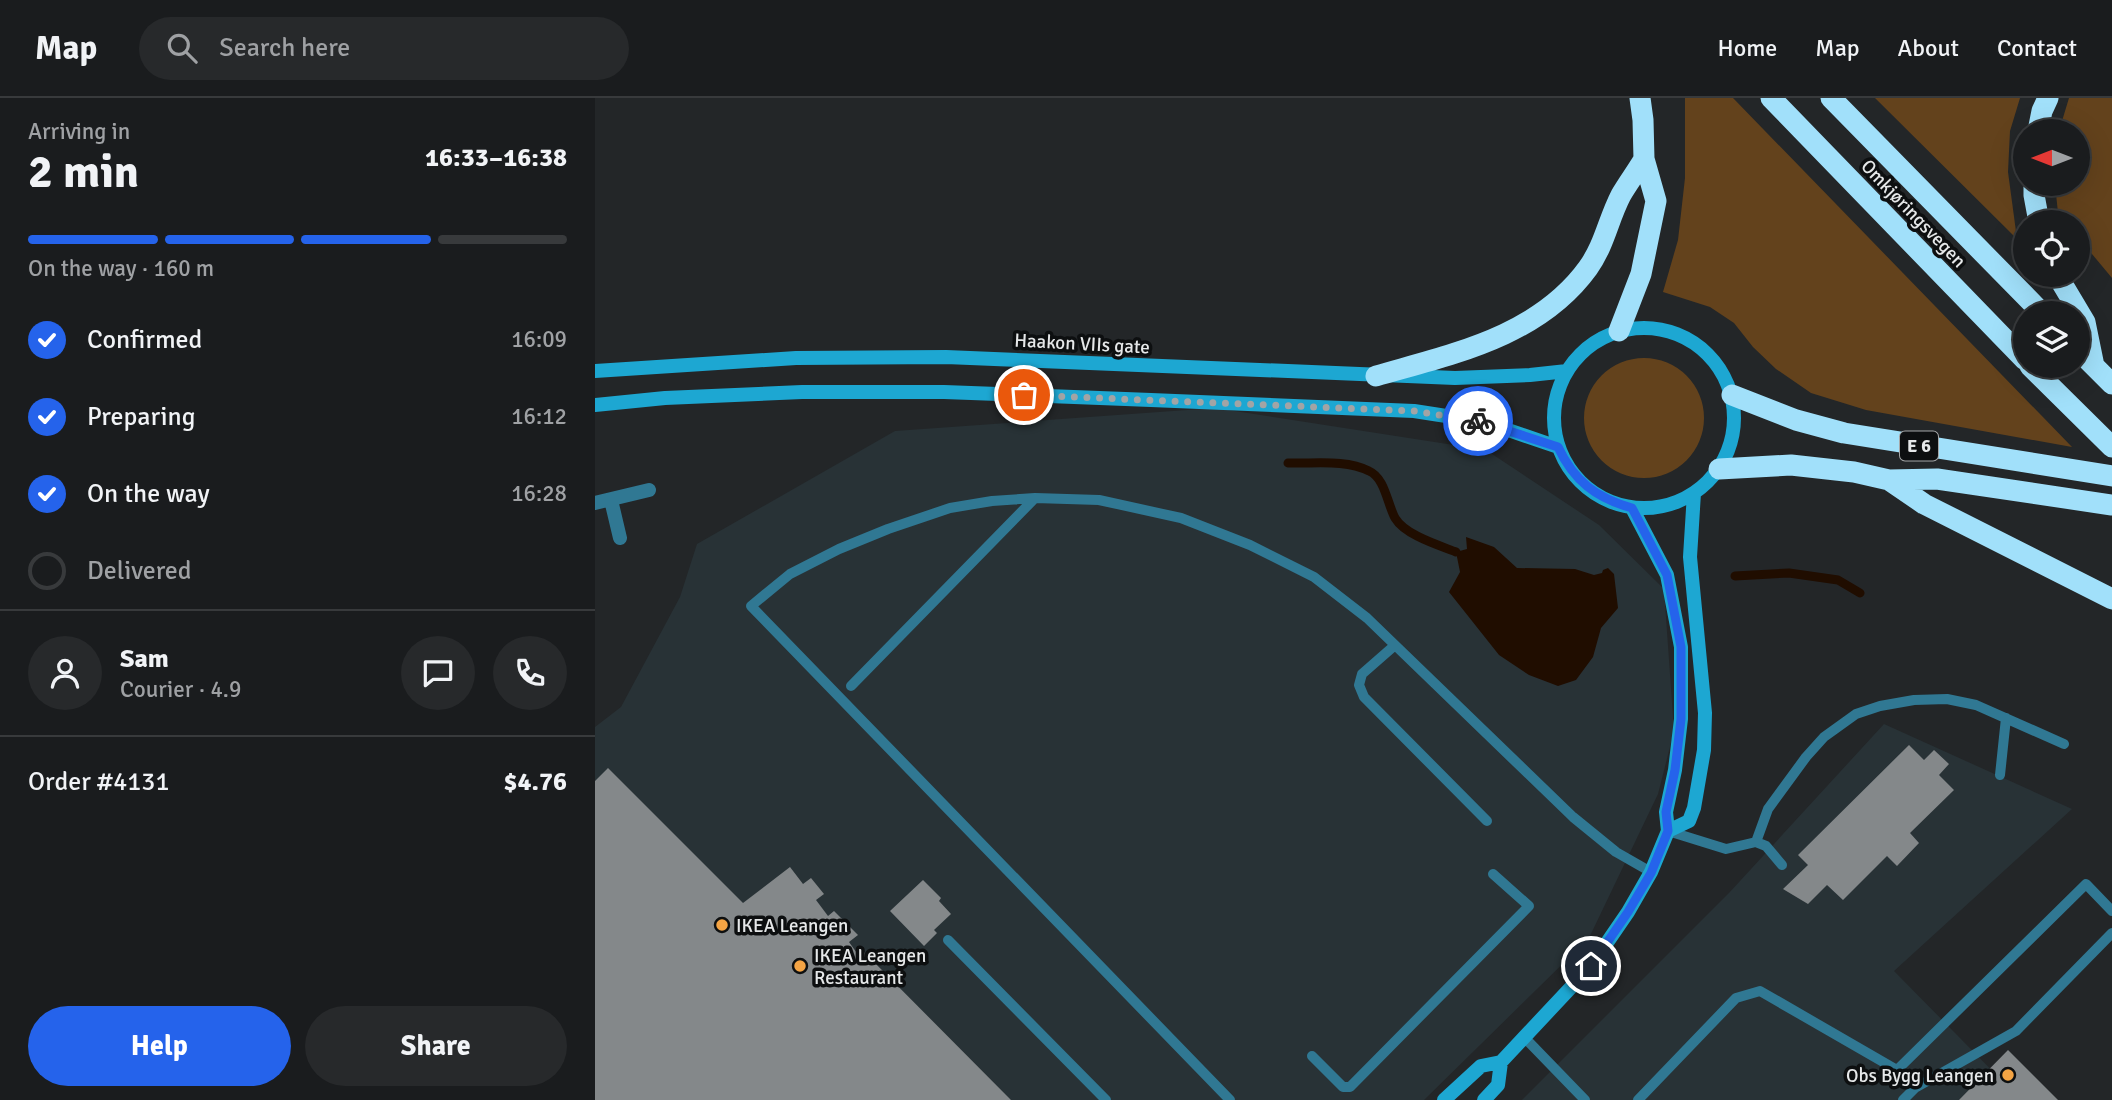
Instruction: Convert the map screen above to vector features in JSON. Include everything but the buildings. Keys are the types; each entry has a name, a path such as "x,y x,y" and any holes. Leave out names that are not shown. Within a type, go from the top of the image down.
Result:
{"highway":[{"path":"1619,331 1641,274 1656,201 1644,159 1640,98"},
{"name":"Omkjøringsvegen","path":"1771,98 2013,348"},
{"name":"Omkjøringsvegen","path":"1831,98 2030,301"},
{"path":"2040,119 2048,98"},
{"path":"1375,376 1469,350 1534,319 1562,298 1605,239 1620,197 1644,159"},
{"path":"2064,287 2085,321 2094,366"},
{"path":"2090,362 2112,384"},
{"path":"2042,378 2112,447"},
{"name":"E 6","path":"1732,395 1796,420 1844,433 2112,476"},
{"name":"E 6","path":"1719,469 1791,465 1854,472 1889,480 1937,479 2112,505"},
{"name":"E 6","path":"1889,480 1924,504 2112,599"}],"main road":[{"path":"1647,327 1676,333 1700,347 1720,368 1732,395 1734,420 1730,446 1719,469 1694,493 1675,503 1654,508 1632,508 1613,503 1595,494 1579,481 1558,447 1554,421 1556,395 1567,370 1581,353 1598,340 1619,331 1647,327"},
{"name":"Haakon VIIs gate","path":"595,371 796,358 946,357 1375,376 1488,378 1567,370"},
{"path":"595,405 665,398 802,392 944,392 1414,411 1485,422 1558,447"},
{"path":"1668,831 1689,821 1694,808 1704,750 1705,713 1690,557 1694,493"},
{"path":"1444,1100 1481,1066 1501,1062 1591,966 1651,873 1668,831 1666,812 1675,770 1681,719 1681,647 1667,575 1632,508"},
{"path":"1483,1100 1498,1085 1501,1062"}],"street":[{"path":"595,503 649,490"},
{"path":"611,500 620,538"}],"lane":[{"path":"851,686 1035,498"},
{"path":"1230,1100 751,606 790,574 839,549 950,508 1035,498 1099,500 1181,518 1250,545 1314,577 1367,618 1573,817 1616,852 1651,873"},
{"path":"1394,646 1362,674 1359,685 1364,697 1487,821"},
{"path":"1756,842 1768,809 1824,737 1856,714 1880,706 1914,700 1947,699 1976,705 2064,744"},
{"path":"2000,775 2006,718"},
{"path":"1668,831 1725,849 1756,842 1766,846 1782,865"},
{"path":"1312,1056 1343,1087 1350,1087 1529,906 1493,874"},
{"path":"1897,1070 2086,884 2112,911"},
{"path":"1903,1100 1915,1088 2016,1031 2112,933"},
{"path":"948,940 1106,1100"},
{"path":"1638,1100 1736,998 1760,991 1897,1070 1915,1088"},
{"path":"1525,1038 1585,1100"}],"shaded area":[{"path":"1685,98 1733,98 2072,447 1866,410 1811,393 1776,369 1753,347 1734,323 1710,307 1663,292 1678,240 1685,178"},
{"path":"1875,98 2020,98 2010,131 2008,172 2013,235"},
{"path":"2069,98 2112,98 2112,278 2090,252 2090,210 2058,210 2056,196 2090,196 2090,119 2063,119"},
{"path":"1644,358 1667,363 1686,376 1699,395 1704,418 1699,441 1686,460 1667,473 1644,478 1621,473 1602,460 1589,441 1584,418 1589,395 1602,376 1621,363"},
{"path":"1215,408 1486,450 1599,525 1664,589 1674,731 1658,794 1589,938 1424,1100 595,1100 595,727 621,707 680,597 697,544 895,431"},
{"path":"1466,537 1494,547 1517,568 1575,569 1594,575 1608,568 1614,574 1618,608 1601,628 1593,657 1576,680 1558,686 1529,675 1499,655 1449,592 1460,572 1456,552 1467,549"},
{"path":"1884,724 2072,809 1894,971 2021,1100 1522,1100 1729,893"}],"waterway":[{"path":"1288,463 1340,463 1369,471 1379,479 1395,518 1406,530 1456,552"},
{"path":"1735,576 1789,573 1838,580 1860,593"}],"way so far":[{"path":"1024,395 1414,411 1478,421"}],"place":[{"name":"IKEA Leangen","path":"722,925"},
{"name":"IKEA Leangen Restaurant","path":"800,966"},
{"name":"Obs Bygg Leangen","path":"2008,1075"}],"route":[{"path":"1478,421 1558,447 1579,481 1595,494 1632,508 1667,575 1681,647 1682,696 1675,770 1667,801 1668,831 1651,873 1591,966"}]}
